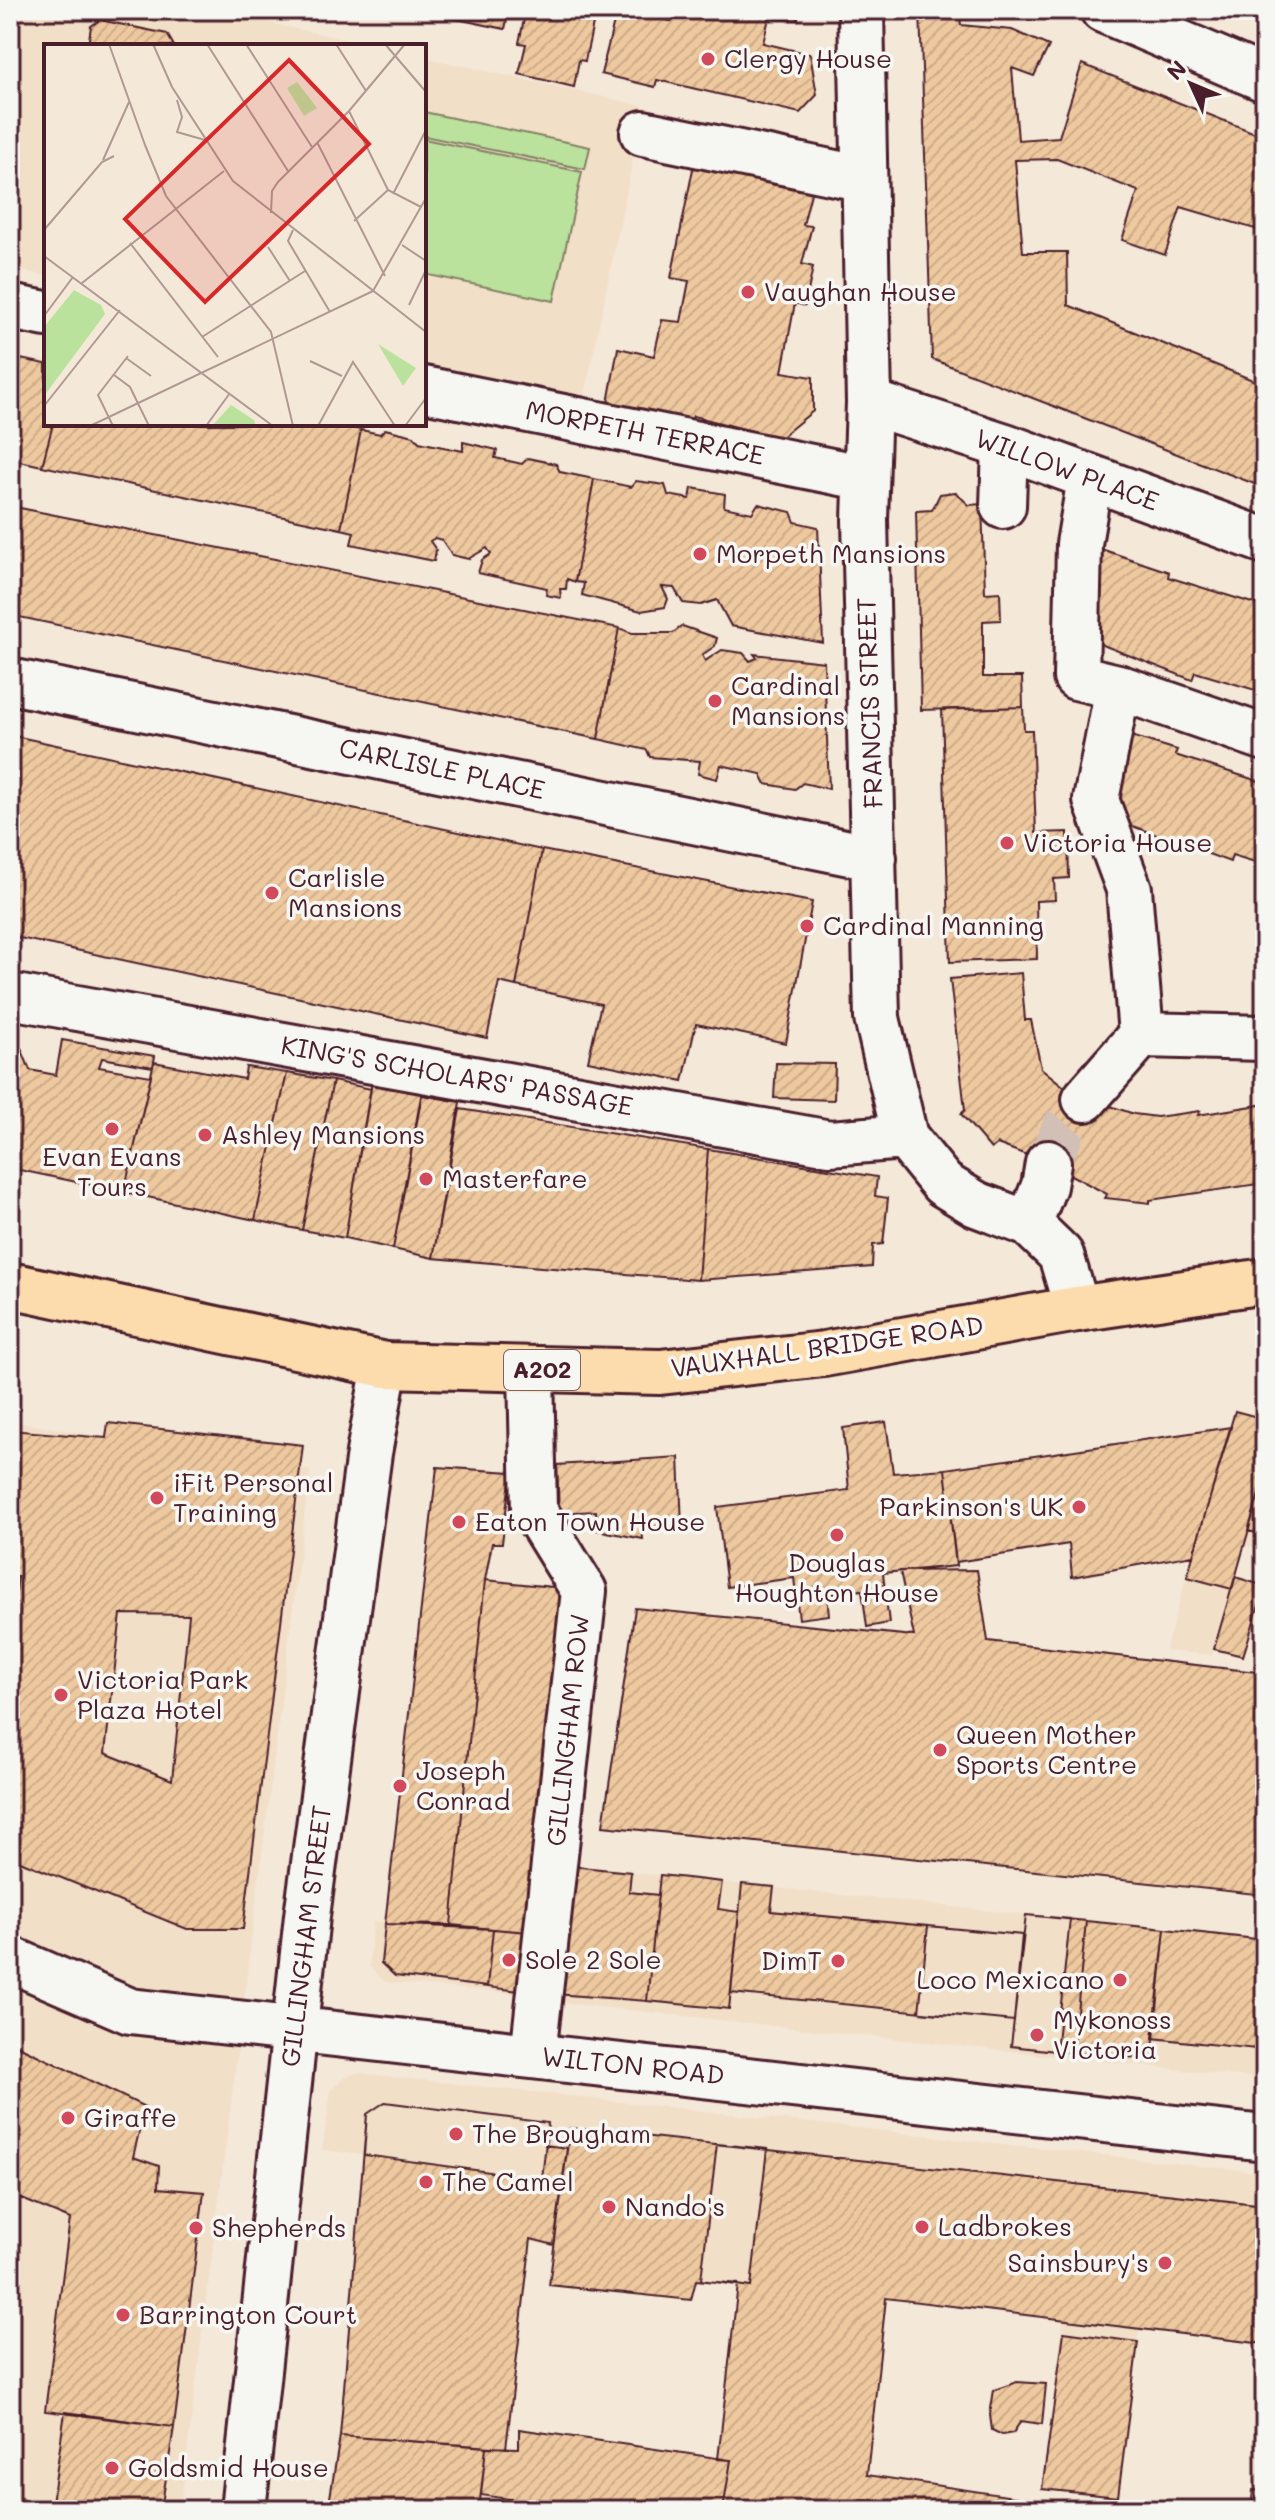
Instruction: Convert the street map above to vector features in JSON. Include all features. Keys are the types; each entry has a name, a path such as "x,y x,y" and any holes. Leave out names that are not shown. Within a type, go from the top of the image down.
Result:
{"highway":[{"name":"VAUXHALL BRIDGE ROAD","path":"10,1285 385,1365 660,1372 824,1354 1077,1309 1265,1281"}],"street":[{"name":"FRANCIS STREET","path":"861,10 869,402 866,478 877,1018 905,1137 943,1184 976,1204 1029,1224 1061,1255 1077,1309"},
{"path":"1103,10 1265,79"},
{"path":"643,133 864,179"},
{"path":"10,307 44,314"},
{"name":"MORPETH TERRACE","path":"426,389 866,478"},
{"name":"WILLOW PLACE","path":"869,402 1005,446 1265,541"},
{"path":"1003,506 1005,446"},
{"path":"1090,478 1079,544 1076,677 1118,687 1265,738"},
{"name":"CARLISLE PLACE","path":"10,681 874,858"},
{"path":"1085,1099 1141,1035 1129,889 1096,800 1118,687"},
{"name":"KING'S SCHOLARS' PASSAGE","path":"10,996 830,1143 905,1137"},
{"path":"1141,1035 1265,1038"},
{"path":"1029,1224 1044,1186 1048,1163"},
{"name":"GILLINGHAM STREET","path":"243,2510 293,2028 369,1453 385,1365"},
{"name":"GILLINGHAM ROW","path":"531,1370 534,1510 584,1591 533,2055"},
{"name":"WILTON ROAD","path":"10,1959 130,2011 1265,2138"}],"shaded area":[{"path":"10,10 211,10 366,44 44,44 44,276 10,268"},
{"path":"426,57 644,106 583,404 426,371"},
{"path":"1235,1411 1265,1419 1265,1550 1245,1546 1212,1655 1165,1651"},
{"path":"10,1421 310,1471 180,2510 10,2510"},
{"path":"570,1866 1265,1940 1265,2079 555,2002"},
{"path":"373,1921 528,1932 527,1995 385,1982 369,1966"},
{"path":"358,2073 1265,2173 1265,2344 1139,2328 1118,2497 1042,2489 1063,2319 886,2298 861,2510 738,2285 696,2280 691,2300 549,2285 553,2245 359,2220 364,2155 322,2150 331,2090 344,2077"}],"green space":[{"path":"426,112 590,147 585,169 426,136"},
{"path":"426,139 582,172 554,301 426,274"}],"building":[{"path":"413,10 509,10 505,29"},
{"path":"526,10 596,10 585,61 579,60 574,87 519,74 526,44 519,43"},
{"name":"Clergy House","path":"617,10 671,21 673,10 771,10 763,43 810,54 817,95 800,113 657,80 655,87 601,74"},
{"path":"771,10 797,10 798,20 769,18"},
{"path":"920,10 959,10 961,25 1012,30 1049,46 1034,76 1012,68 1018,140 1059,137 1082,64 1265,137 1265,232 1181,207 1165,255 1122,240 1138,191 1057,159 1015,160 1023,252 1067,252 1068,305 1265,385 1265,488 932,359"},
{"path":"1236,10 1265,10 1265,23"},
{"path":"100,20 167,34 173,44 88,44 91,26"},
{"name":"Vaughan House","path":"696,154 812,189 803,225 812,226 802,264 813,267 805,306 795,303 782,372 813,377 813,411 780,438 693,416 691,421 608,403 618,348 654,356 662,320 681,322 689,281 671,278"},
{"path":"10,357 44,364 44,426 52,426 42,466 10,459"},
{"path":"52,426 342,426 361,430 341,529 42,466"},
{"path":"385,429 414,436 419,442 463,451 463,442 497,450 495,458 522,464 528,458 556,464 560,472 594,479 575,582 567,579 566,589 560,589 561,598 546,595 547,588 478,573 482,560 491,554 487,548 468,559 452,555 442,540 435,538 430,541 436,550 434,561 351,544 354,532 341,529 361,430 380,434"},
{"name":"Morpeth Mansions","path":"594,479 631,487 636,481 665,485 668,495 690,499 692,488 725,494 724,507 752,513 758,504 791,512 795,522 818,527 823,643 731,626 717,600 701,605 683,603 674,588 662,587 668,599 665,607 641,611 582,595 584,583 575,582"},
{"path":"955,492 969,505 982,504 985,593 1000,592 1001,620 983,621 983,677 1022,677 1023,707 921,710 916,511 932,510 940,494"},
{"path":"10,506 619,628 598,739 10,615"},
{"path":"1098,548 1169,572 1168,577 1265,607 1265,693 1195,672 1192,680 1090,640"},
{"name":"Cardinal Mansions","path":"682,626 717,638 715,646 702,655 705,661 722,650 743,653 750,661 757,658 754,654 824,662 829,789 803,783 795,789 766,784 761,774 721,765 717,779 698,774 700,761 650,757 647,750 598,739 619,628 632,633 673,633"},
{"name":"Victoria House","path":"1023,707 1024,730 1032,730 1036,833 1068,832 1069,878 1054,879 1055,900 1036,901 1037,959 950,962 942,710"},
{"name":"Carlisle Mansions","path":"10,735 542,850 516,986 499,982 487,1038 10,936"},
{"path":"1131,736 1177,750 1175,755 1265,783 1265,865 1232,855 1230,862 1116,820 1114,795"},
{"path":"542,850 812,902 786,1043 696,1024 683,1081 588,1061 601,1004 516,986"},
{"path":"1021,973 1025,1020 1031,1020 1041,1068 1072,1093 1134,1114 1157,1117 1200,1111 1198,1115 1265,1104 1265,1183 1150,1200 1150,1203 1105,1198 1107,1194 1048,1163 997,1144 991,1149 961,1114 965,1110 950,979"},
{"path":"62,1040 155,1056 153,1067 102,1058 99,1067 151,1076 124,1192 10,1168 10,1046 21,1048 30,1070 56,1075"},
{"name":"Ashley Mansions","path":"154,1062 244,1079 246,1067 287,1073 255,1220 124,1192"},
{"path":"776,1063 835,1064 834,1100 774,1098"},
{"path":"287,1073 333,1081 302,1230 255,1220"},
{"path":"333,1081 371,1089 345,1238 302,1230"},
{"path":"372,1081 422,1091 393,1249 345,1238"},
{"name":"Masterfare","path":"422,1095 460,1102 433,1258 393,1249"},
{"path":"460,1109 708,1149 698,1280 433,1258"},
{"path":"708,1149 877,1177 875,1196 888,1198 883,1244 873,1245 872,1267 698,1280"},
{"path":"1235,1411 1265,1419 1265,1473 1232,1589 1187,1577"},
{"name":"Douglas Houghton House","path":"886,1422 893,1473 945,1469 956,1566 883,1573 889,1623 867,1627 862,1590 827,1595 829,1615 799,1619 794,1578 727,1587 717,1507 849,1490 843,1428"},
{"name":"Victoria Park Plaza Hotel","path":"108,1423 303,1445 243,1929 187,1929 10,1857 10,1636 18,1576 10,1576 10,1430 106,1438","holes":["121,1614 189,1615 172,1780 105,1753"]},
{"name":"Parkinson's UK","path":"1231,1427 1193,1555 1072,1577 1069,1544 956,1562 945,1469"},
{"path":"679,1457 682,1526 642,1527 643,1539 596,1530 596,1511 559,1513 557,1465"},
{"path":"437,1467 511,1472 502,1543 492,1543 485,1580 451,1925 385,1924"},
{"path":"1265,1473 1265,1535 1248,1531"},
{"name":"Queen Mother Sports Centre","path":"977,1570 988,1641 1265,1673 1265,1895 603,1826 635,1608 914,1636 900,1571"},
{"path":"1235,1577 1265,1586 1243,1656 1214,1649"},
{"path":"485,1580 562,1588 528,1932 451,1925"},
{"path":"570,1866 631,1872 629,1892 658,1895 647,2001 555,1994"},
{"path":"660,1875 722,1882 718,1909 739,1912 729,2009 647,2001"},
{"path":"742,1884 774,1887 771,1911 1022,1935 1014,2021 731,1993"},
{"path":"1026,1915 1070,1919 1056,2051 1011,2046"},
{"path":"1026,1915 1086,1921 1073,2053 1011,2046"},
{"name":"Loco Mexicano","path":"1086,1921 1165,1929 1152,2059 1073,2053"},
{"path":"385,1924 493,1929 487,1987 395,1976 381,1963"},
{"path":"928,1926 1022,1935 1014,2021 919,2012"},
{"name":"Sole 2 Sole","path":"493,1929 528,1932 528,1992 487,1987"},
{"path":"1165,1929 1265,1940 1265,2050 1153,2038"},
{"name":"Barrington Court","path":"10,2042 145,2107 133,2157 159,2166 158,2188 204,2192 174,2427 45,2411 70,2219 10,2194"},
{"path":"385,2102 548,2123 545,2145 567,2148 554,2245 531,2239 506,2448 340,2436 367,2114"},
{"name":"The Brougham","path":"385,2102 548,2123 542,2179 364,2155 367,2114"},
{"path":"570,2128 1265,2205 1265,2344 886,2298 867,2475 1101,2510 723,2510 731,2460 718,2459 738,2284 696,2280 691,2300 549,2285"},
{"path":"717,2144 767,2149 751,2287 701,2280"},
{"path":"1064,2332 1138,2342 1118,2497 1042,2489"},
{"path":"1017,2382 1046,2384 1042,2424 1021,2421 1013,2433 1002,2435 992,2430 990,2415 994,2390"},
{"name":"Goldsmid House","path":"65,2412 174,2427 161,2510 51,2510"},
{"path":"519,2429 731,2460 723,2510 584,2510 481,2495 486,2447 519,2448"},
{"path":"340,2436 486,2447 479,2510 328,2510"},
{"path":"1253,2490 1265,2491 1265,2510 1251,2510"}],"tunnel":[{"path":"1048,1163 1065,1126 1085,1099"}],"place":[{"name":"Clergy House","path":"708,59"},
{"name":"Vaughan House","path":"748,292"},
{"name":"Morpeth Mansions","path":"700,554"},
{"name":"Cardinal Mansions","path":"715,701"},
{"name":"Victoria House","path":"1007,843"},
{"name":"Carlisle Mansions","path":"272,893"},
{"name":"Cardinal Manning","path":"807,926"},
{"name":"Evan Evans Tours","path":"112,1129"},
{"name":"Ashley Mansions","path":"205,1135"},
{"name":"Masterfare","path":"426,1179"},
{"name":"iFit Personal Training","path":"157,1498"},
{"name":"Parkinson's UK","path":"1079,1507"},
{"name":"Eaton Town House","path":"459,1522"},
{"name":"Douglas Houghton House","path":"837,1535"},
{"name":"Victoria Park Plaza Hotel","path":"61,1695"},
{"name":"Queen Mother Sports Centre","path":"940,1750"},
{"name":"Joseph Conrad","path":"400,1786"},
{"name":"Sole 2 Sole","path":"509,1960"},
{"name":"DimT","path":"838,1961"},
{"name":"Loco Mexicano","path":"1120,1980"},
{"name":"Mykonoss Victoria","path":"1037,2035"},
{"name":"Giraffe","path":"68,2118"},
{"name":"The Brougham","path":"456,2134"},
{"name":"The Camel","path":"426,2182"},
{"name":"Nando's","path":"609,2207"},
{"name":"Ladbrokes","path":"922,2227"},
{"name":"Shepherds","path":"196,2228"},
{"name":"Sainsbury's","path":"1165,2263"},
{"name":"Barrington Court","path":"123,2315"},
{"name":"Goldsmid House","path":"112,2468"}]}
